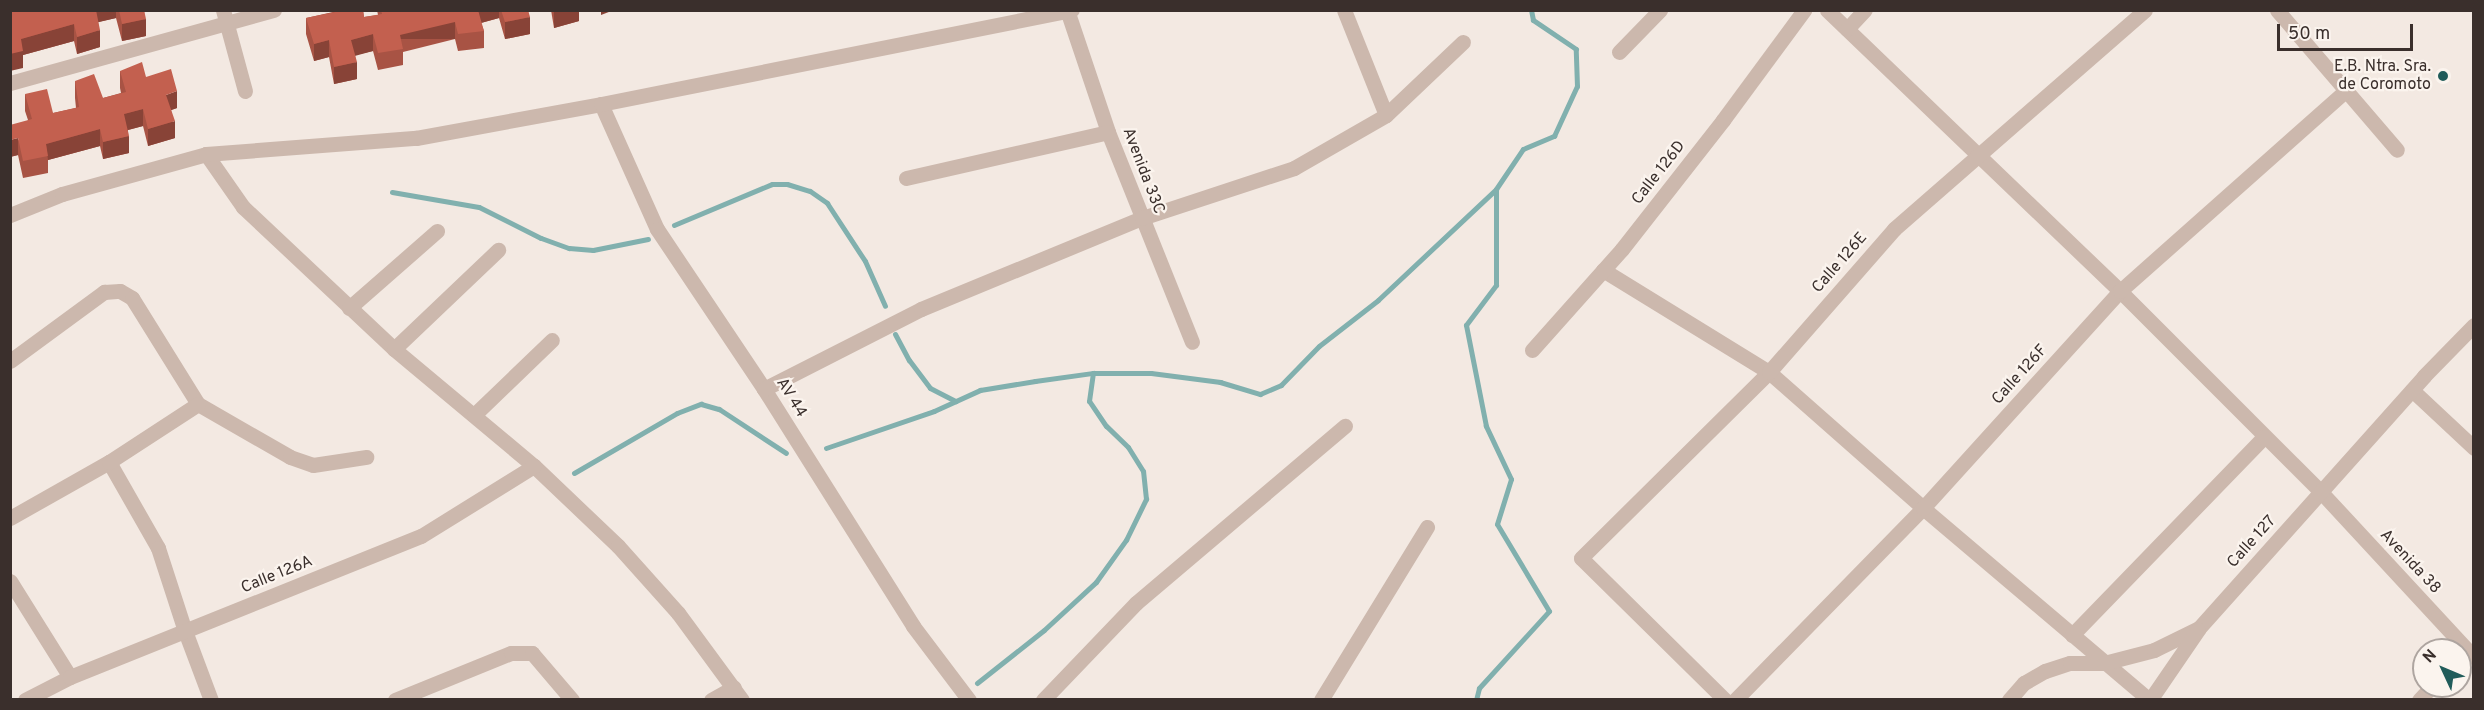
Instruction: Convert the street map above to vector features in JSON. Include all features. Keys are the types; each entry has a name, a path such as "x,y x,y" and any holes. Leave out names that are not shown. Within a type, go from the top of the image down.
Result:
{"street":[{"path":"10,83 224,17 274,10"},
{"path":"1344,10 1386,115"},
{"path":"1619,52 1660,10"},
{"name":"Calle 126D","path":"1532,350 1603,270 1723,120 1804,10"},
{"name":"Avenida 38","path":"1827,10 2120,291 2320,492 2452,638"},
{"path":"1847,29 1865,10"},
{"name":"Calle 126E","path":"1725,699 1581,558 1769,372 1894,229 2145,10"},
{"path":"2277,10 2397,150"},
{"path":"10,215 62,194 206,154 416,138 601,104 1069,11"},
{"name":"Avenida 33C","path":"1069,11 1108,132 1192,342"},
{"path":"224,17 245,91"},
{"path":"765,389 921,309 1142,218 1293,168 1386,115 1463,42"},
{"name":"Calle 126F","path":"1735,699 1923,508 2120,291 2346,90"},
{"name":"AV 44","path":"601,104 657,230 765,389 913,626 969,699"},
{"path":"906,178 1108,132"},
{"path":"206,154 243,207 349,308 394,349 534,466 618,546 678,613 738,693 711,699"},
{"path":"349,308 437,231"},
{"path":"394,349 498,250"},
{"path":"1603,270 1769,372 1923,508 2104,663 2150,699 2199,628"},
{"path":"10,361 104,292 120,291 132,298 198,404 290,457 313,465 366,457"},
{"name":"Calle 127","path":"2009,699 2024,683 2045,671 2070,663 2104,663 2154,650 2199,628 2412,390 2474,325"},
{"path":"474,415 552,340"},
{"path":"2412,390 2474,448"},
{"path":"10,518 109,462 198,404"},
{"path":"1043,699 1136,603 1345,426"},
{"path":"2072,635 2264,437"},
{"path":"109,462 158,548 185,631 211,699"},
{"name":"Calle 126A","path":"25,699 70,677 421,536 534,466"},
{"path":"1321,699 1427,527"},
{"path":"10,580 70,677"},
{"path":"395,699 511,653 532,653 572,699"}],"building":[{"path":"10,10 96,10 100,30 77,37 74,24 21,39 23,51 10,54"},
{"path":"119,10 144,10 146,19 122,24"},
{"path":"335,10 363,10 364,17 382,14 381,10 478,10 484,31 458,34 455,22 400,35 403,49 378,53 373,34 351,40 357,62 334,67 329,40 314,44 306,18 335,12"},
{"path":"501,10 528,10 530,17 505,22"},
{"path":"142,62 146,77 171,69 177,91 166,95 175,121 148,129 143,109 124,114 129,136 103,142 100,129 46,144 48,156 23,161 18,138 10,140 10,125 32,119 25,94 47,89 53,113 79,107 75,81 94,74 103,98 126,92 120,71"}],"waterway":[{"path":"826,448 934,411 980,390 1035,381 1093,373 1151,373 1220,382 1260,394 1281,385 1319,346 1378,300 1496,189 1523,149 1554,136 1577,86 1576,49 1533,20 1531,10"},
{"path":"674,225 772,184 787,184 810,191 827,203 865,261 885,306"},
{"path":"1476,700 1479,688 1549,611 1497,524 1511,479 1486,426 1466,325 1496,285 1496,190"},
{"path":"392,192 479,207 541,238 569,248 593,250 648,239"},
{"path":"895,334 909,360 930,388 956,401"},
{"path":"977,683 1044,630 1096,582 1126,540 1146,499 1143,471 1128,447 1106,426 1089,401 1093,373"},
{"path":"574,473 677,413 701,404 719,409 786,453"}],"place":[{"name":"E.B. Ntra. Sra. de Coromoto","path":"2443,76"}]}
